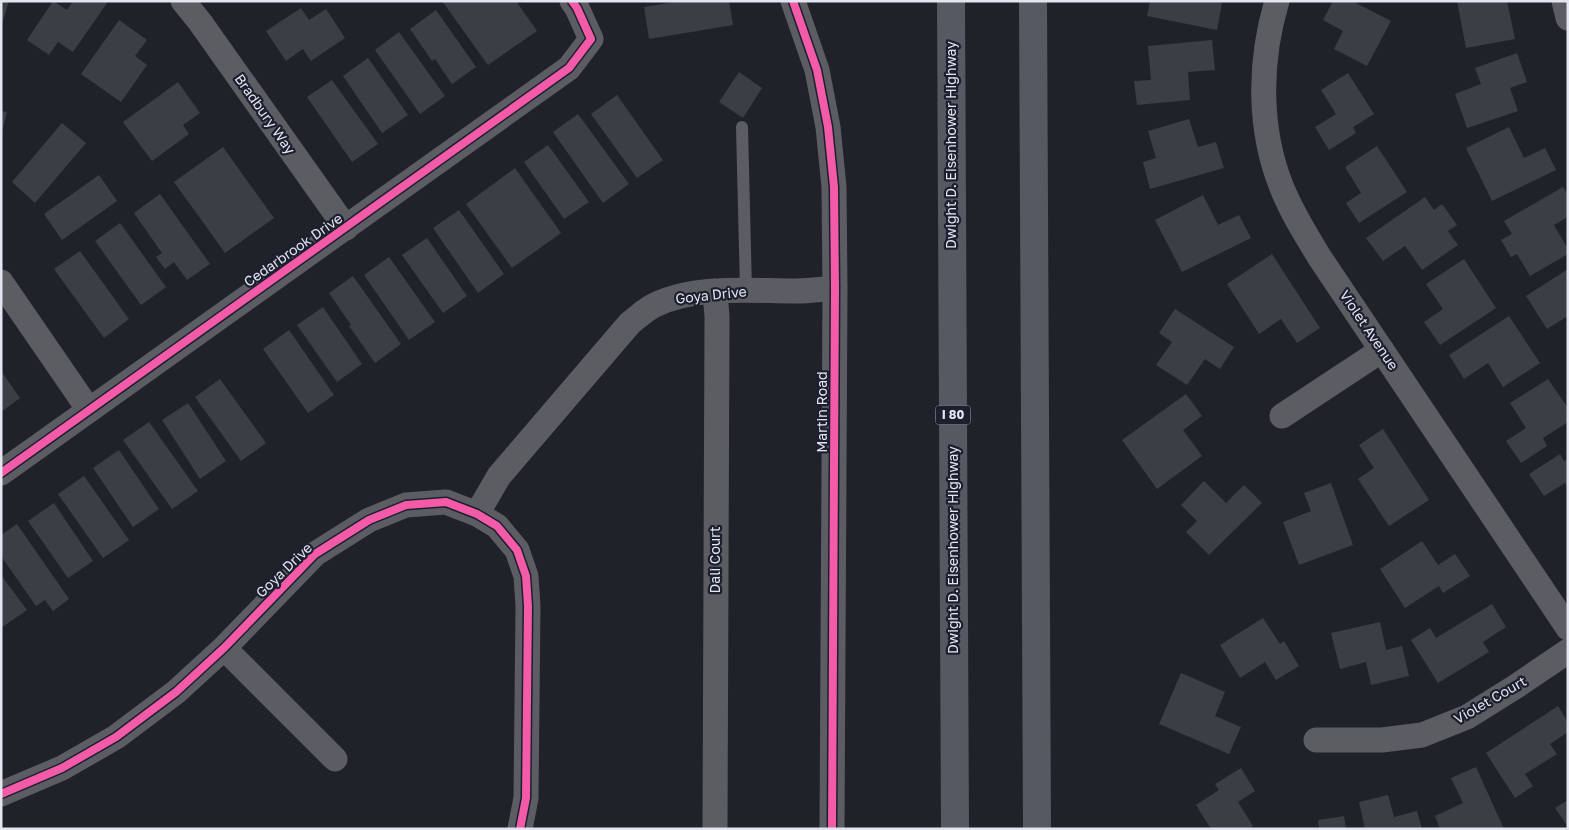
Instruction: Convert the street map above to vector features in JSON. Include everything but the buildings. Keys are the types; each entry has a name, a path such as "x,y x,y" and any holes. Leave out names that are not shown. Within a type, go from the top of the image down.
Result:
{"highway":[{"name":"Dwight D. Eisenhower Highway","path":"951,1 955,829"},
{"path":"1033,1 1037,829"}],"street":[{"name":"Bradbury Way","path":"183,1 200,22 346,228"},
{"name":"Cedarbrook Drive","path":"1,473 569,68 591,39 572,1"},
{"name":"Martin Road","path":"793,1 817,70 828,127 834,187 832,829"},
{"name":"Violet Avenue","path":"1277,1 1270,25 1263,70 1265,118 1271,150 1282,187 1300,226 1568,628"},
{"path":"1564,1 1568,18"},
{"path":"1,282 89,410"},
{"name":"Goya Drive","path":"477,514 499,476 630,323 653,305 680,295 715,291 799,291 835,288"},
{"name":"Dali Court","path":"714,829 717,327 715,291"},
{"path":"1282,416 1382,350"},
{"name":"Goya Drive","path":"1,794 62,768 116,737 176,692 224,648 316,554 369,520 406,505 446,502 477,514 497,526 516,550 526,576 528,606 526,798 520,829"},
{"path":"224,648 335,759"},
{"name":"Violet Court","path":"1316,740 1382,740 1422,735 1467,717 1568,651"}],"lane":[{"path":"742,127 746,290"}],"cycle path":[{"path":"1,473 569,68 591,39 572,1"},
{"path":"793,1 817,70 828,127 834,187 832,829"},
{"path":"1,794 62,768 116,737 176,692 224,648 315,554 369,520 406,505 446,502 477,514 497,526 517,550 526,576 528,606 526,798 520,829"}]}
